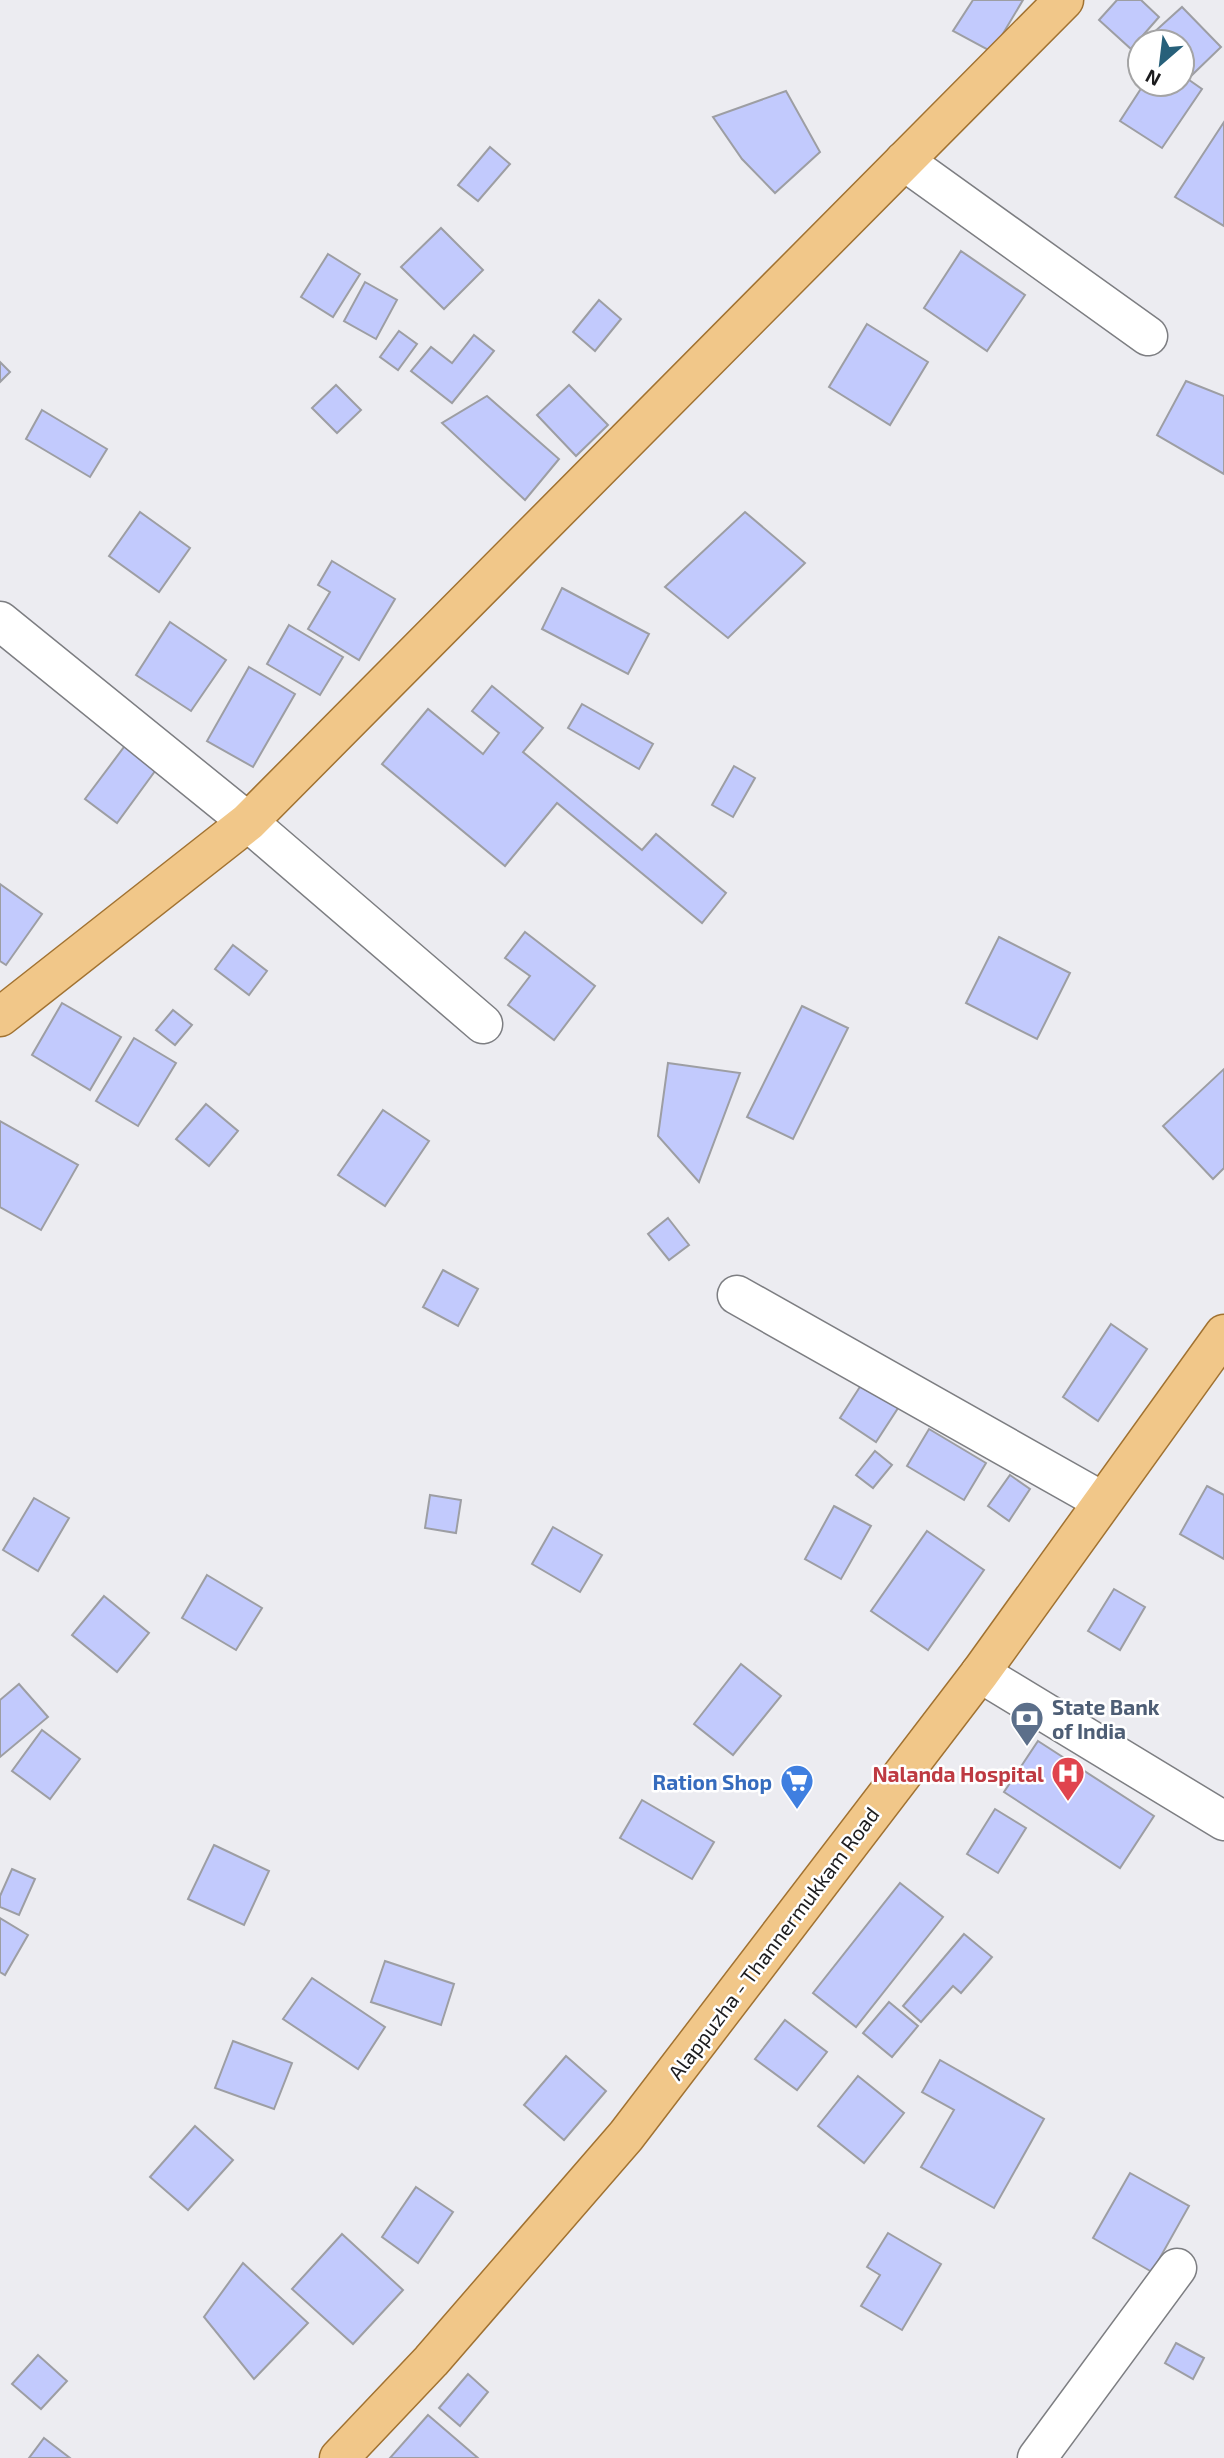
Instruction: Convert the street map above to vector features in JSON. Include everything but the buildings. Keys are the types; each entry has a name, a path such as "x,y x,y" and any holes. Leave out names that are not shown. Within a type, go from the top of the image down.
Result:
{"main road":[{"path":"0,1017 248,822 1064,0"},
{"name":"Alappuzha - Thannermukkam Road","path":"339,2458 431,2361 626,2136 980,1673 1224,1334"}],"street":[{"path":"904,161 1148,336"},
{"path":"0,621 248,822 483,1024"},
{"path":"737,1295 1102,1501"},
{"path":"980,1673 1224,1821"},
{"path":"1037,2458 1177,2268"}],"place":[{"name":"State Bank of India","path":"1027,1748"},
{"name":"Nalanda Hospital","path":"1068,1803"},
{"name":"Ration Shop","path":"797,1811"}]}
